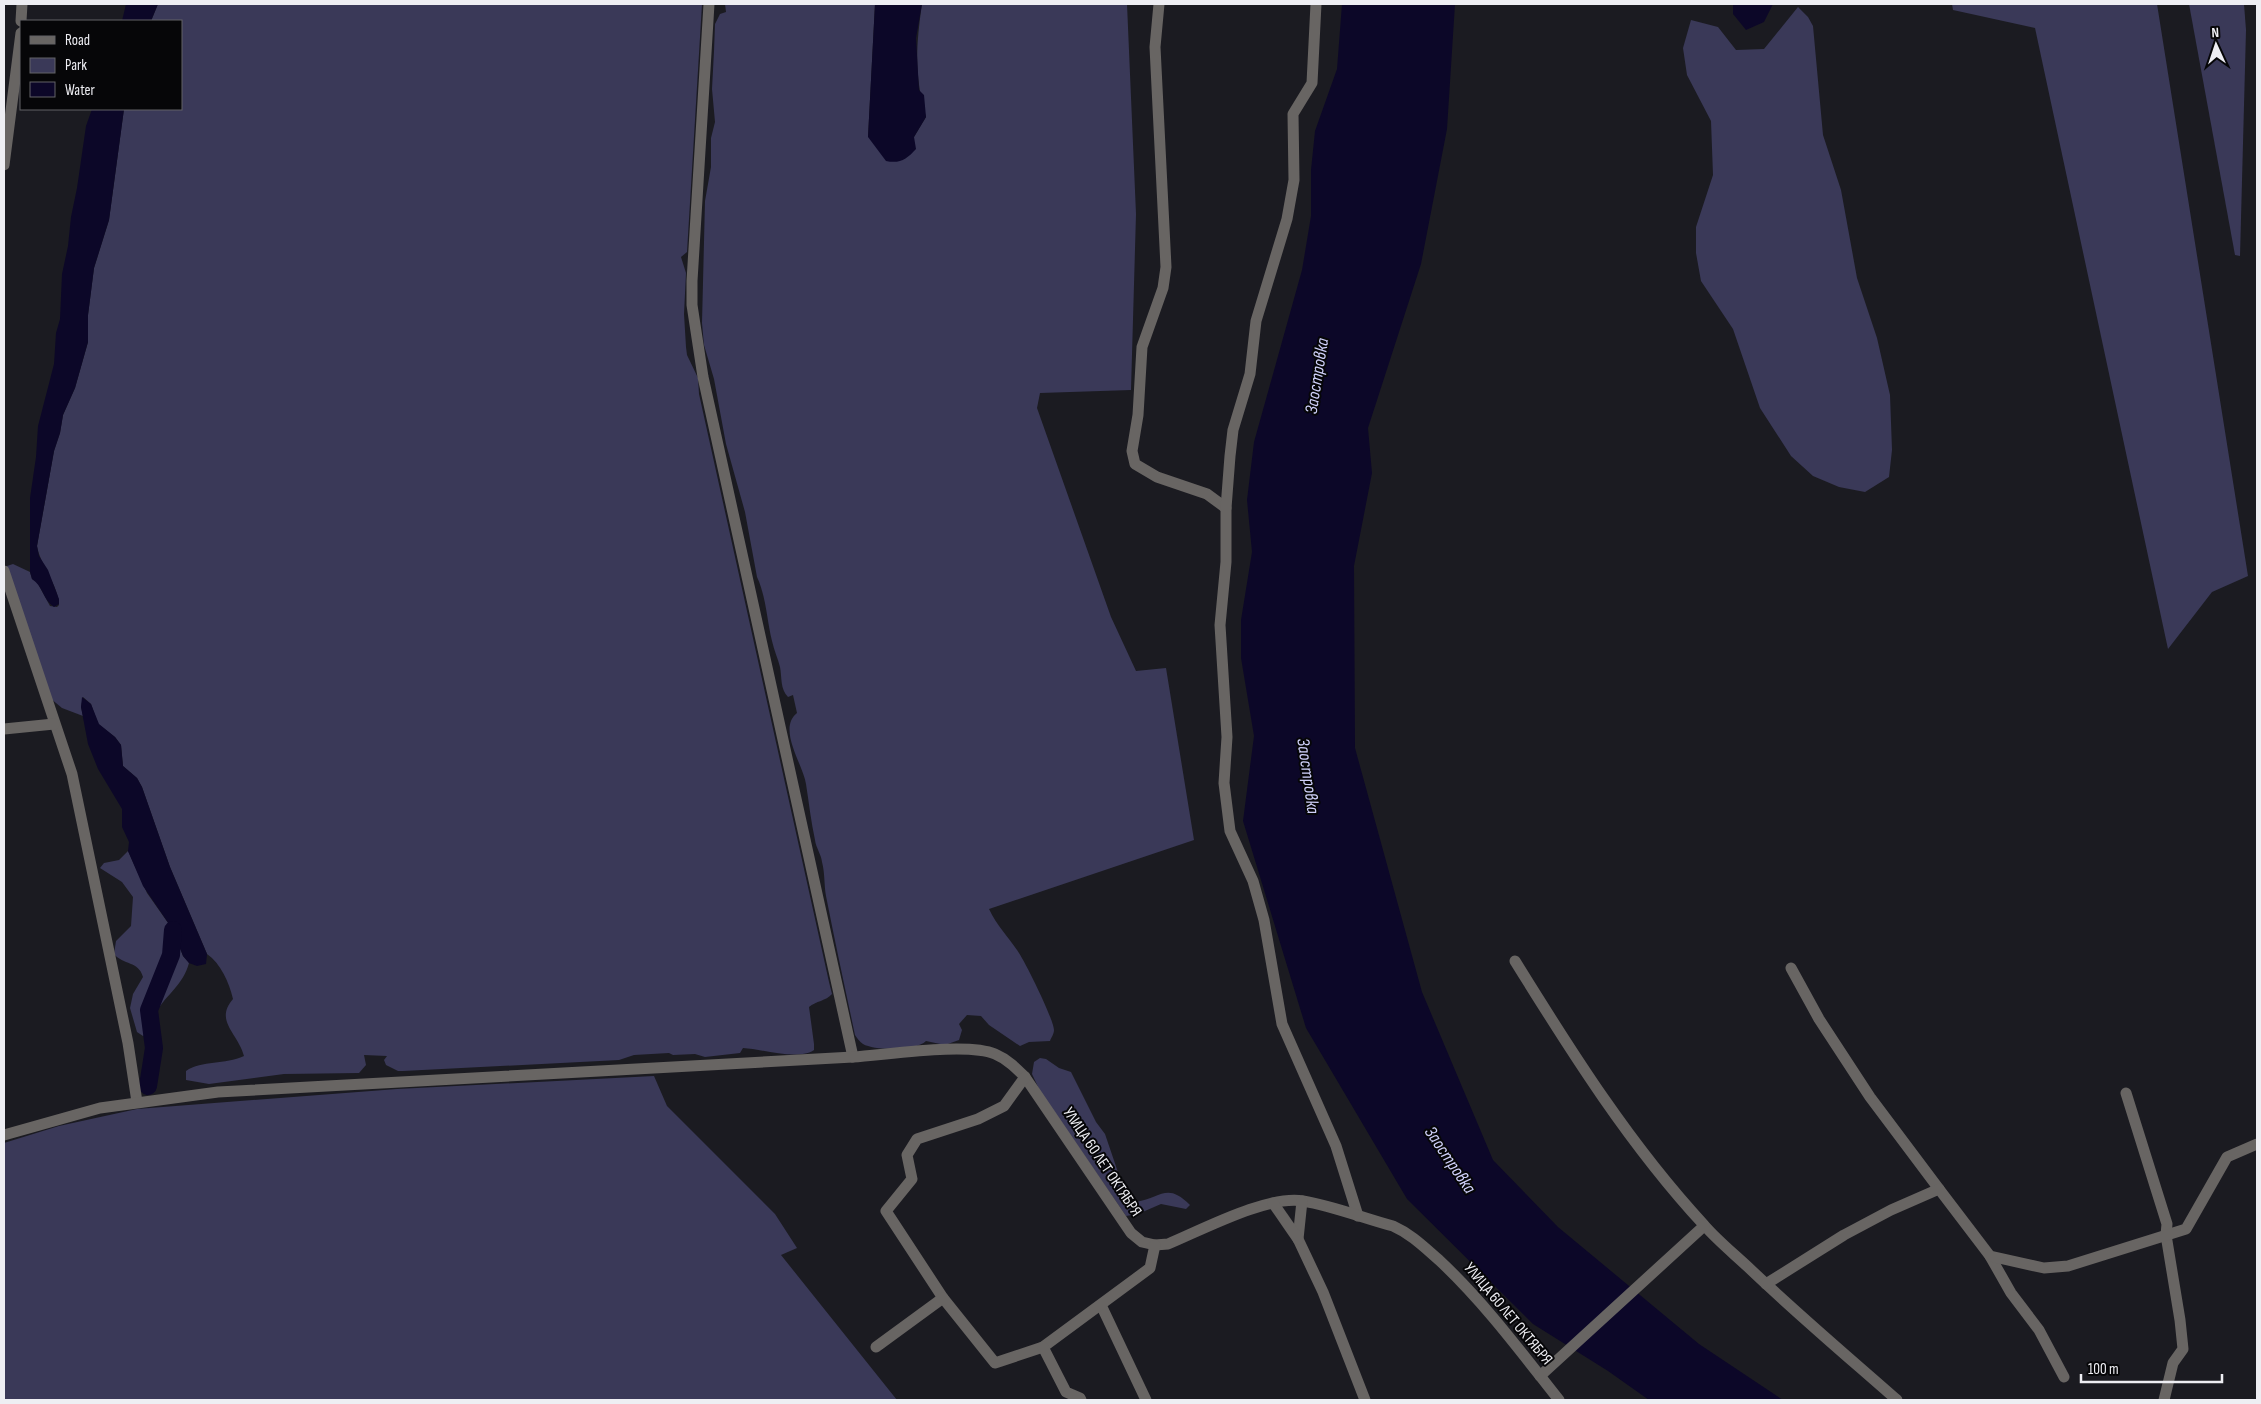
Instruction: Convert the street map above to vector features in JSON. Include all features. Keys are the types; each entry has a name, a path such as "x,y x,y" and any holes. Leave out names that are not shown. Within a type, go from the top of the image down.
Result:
{"street":[{"path":"22,4 22,20"},
{"path":"708,4 692,306 704,377 853,1058"},
{"path":"1159,4 1155,47 1166,267 1163,288 1142,347 1138,415 1132,451 1134,464 1140,468 1157,477 1207,494 1226,508"},
{"path":"1316,4 1312,83 1293,114 1294,180 1287,218 1256,321 1250,374 1234,430 1226,508 1226,562 1220,625 1227,737 1224,783 1230,831 1253,882 1264,920 1282,1024 1336,1146 1358,1216"},
{"path":"4,165 20,41"},
{"path":"4,571 72,774 128,1043 137,1102"},
{"path":"4,729 54,724"},
{"path":"1515,961 1578,1063 1620,1122 1704,1226 1766,1284 1897,1400"},
{"path":"1791,968 1820,1019 1870,1097 1990,1256 2012,1293 2039,1330 2064,1377"},
{"name":"УЛИЦА 60 ЛЕТ ОКТЯБРЯ","path":"4,1136 100,1108 218,1092 308,1085 853,1058 958,1049 979,1050 994,1053 1009,1062 1025,1077 1121,1221 1142,1242 1155,1245 1168,1244 1249,1211 1274,1203 1302,1201 1393,1226 1407,1232 1468,1288 1559,1400"},
{"path":"1025,1077 1004,1106 978,1119 917,1139 907,1155 912,1179 886,1211 943,1298 995,1363 1043,1347 1100,1305 1150,1268 1155,1245"},
{"path":"2126,1093 2167,1224 2166,1235 2180,1320 2183,1349 2173,1363 2164,1400"},
{"path":"1990,1256 2044,1268 2068,1266 2186,1229 2227,1157 2257,1144"},
{"path":"1766,1284 1844,1235 1891,1210 1939,1189"},
{"path":"1298,1239 1302,1201"},
{"path":"1274,1203 1298,1239 1323,1292 1365,1400"},
{"path":"1540,1376 1704,1226"},
{"path":"876,1346 943,1298"},
{"path":"1100,1305 1146,1400"},
{"path":"1043,1347 1066,1392 1081,1400"}],"green space":[{"path":"158,4 702,4 687,252 681,257 686,273 684,314 686,347 687,355 698,378 699,394 832,994 809,1007 814,1050 799,1054 780,1054 743,1048 740,1053 705,1057 695,1054 673,1055 669,1053 634,1055 619,1060 403,1071 398,1071 386,1065 384,1060 387,1056 364,1055 366,1065 359,1073 284,1074 209,1084 186,1080 186,1071 199,1065 229,1061 244,1056 227,1021 226,1014 233,999 229,986 220,968 207,954 170,867 142,787 137,778 123,766 121,745 115,737 98,724 91,704 83,697 81,707 83,716 62,708 50,698 6,572 7,566 13,564 30,572 32,579 37,582 50,606 57,607 59,605 56,590 37,546 54,451 63,415 75,388 88,342 88,315 94,268 109,220 124,110 182,110 182,20 151,20"},
{"path":"725,4 875,4 868,137 914,137 926,117 919,88 917,60 922,4 1127,4 1136,214 1131,390 1040,393 1037,408 1111,617 1136,671 1166,668 1194,840 989,909 1021,956 1038,990 1053,1024 1054,1031 1050,1041 1029,1042 1020,1046 989,1025 981,1016 967,1015 959,1024 962,1030 959,1040 945,1045 926,1041 914,1047 876,1048 863,1044 855,1035 826,896 823,866 816,843 806,784 790,737 792,720 797,713 793,695 788,697 782,687 780,667 757,577 745,512 726,444 714,379 704,345 702,323 705,201 711,167 711,138 715,122 712,89 715,24 720,14 726,12"},
{"path":"1952,4 2157,4 2248,576 2212,592 2168,649 2035,28 1953,10"},
{"path":"2189,4 2244,4 2246,30 2240,256 2235,255"},
{"path":"1798,7 1808,17 1813,26 1823,135 1841,190 1857,278 1877,338 1890,395 1892,450 1889,477 1865,492 1839,487 1813,476 1791,456 1760,408 1733,329 1701,281 1696,253 1696,227 1713,175 1711,121 1687,75 1683,48 1691,20 1718,27 1736,50 1764,49"},
{"path":"128,851 147,893 173,930 183,956 189,963 183,977 160,1006 154,1015 148,1031 143,1036 137,1032 130,1008 133,994 143,977 138,968 114,954 116,941 131,926 133,897 122,882 100,868 104,863 119,860"},
{"path":"1040,1058 1046,1059 1059,1068 1071,1072 1096,1122 1105,1134 1129,1200 1136,1202 1169,1193 1182,1198 1190,1205 1186,1209 1161,1204 1138,1214 1126,1216 1040,1091 1032,1074 1034,1062"},
{"path":"654,1076 667,1106 775,1214 797,1248 781,1255 897,1400 4,1400 4,1143 59,1126 137,1109 397,1089"}],"water":[{"path":"126,4 158,4 151,20 122,20"},
{"path":"875,4 922,4 916,38 919,90 924,95 926,117 914,137 916,149 906,158 895,162 886,161 868,137"},
{"name":"Заостровка","path":"1342,4 1455,4 1447,129 1421,264 1368,428 1372,473 1354,566 1355,748 1422,992 1493,1160 1558,1227 1699,1344 1783,1400 1649,1400 1608,1371 1533,1324 1407,1199 1306,1028 1243,821 1254,736 1241,658 1241,620 1252,552 1247,500 1254,442 1302,270 1311,216 1311,170 1315,131 1337,69"},
{"path":"1733,4 1773,4 1764,22 1746,30 1733,14"},
{"path":"92,110 124,110 109,220 94,268 88,315 88,342 75,388 63,415 54,451 37,546 39,556 48,570 59,599 59,604 54,607 47,601 39,585 32,579 30,572 30,498 38,426 54,364 56,333 60,319 62,274 86,126"},
{"path":"82,697 91,704 99,724 115,737 121,745 123,766 137,778 142,787 170,867 207,954 206,964 197,966 189,963 183,956 173,930 143,886 128,851 129,842 122,827 122,809 98,769 88,744 81,707"}],"waterway":[{"path":"148,1086 154,1048 149,1010 171,955 173,930"}]}
